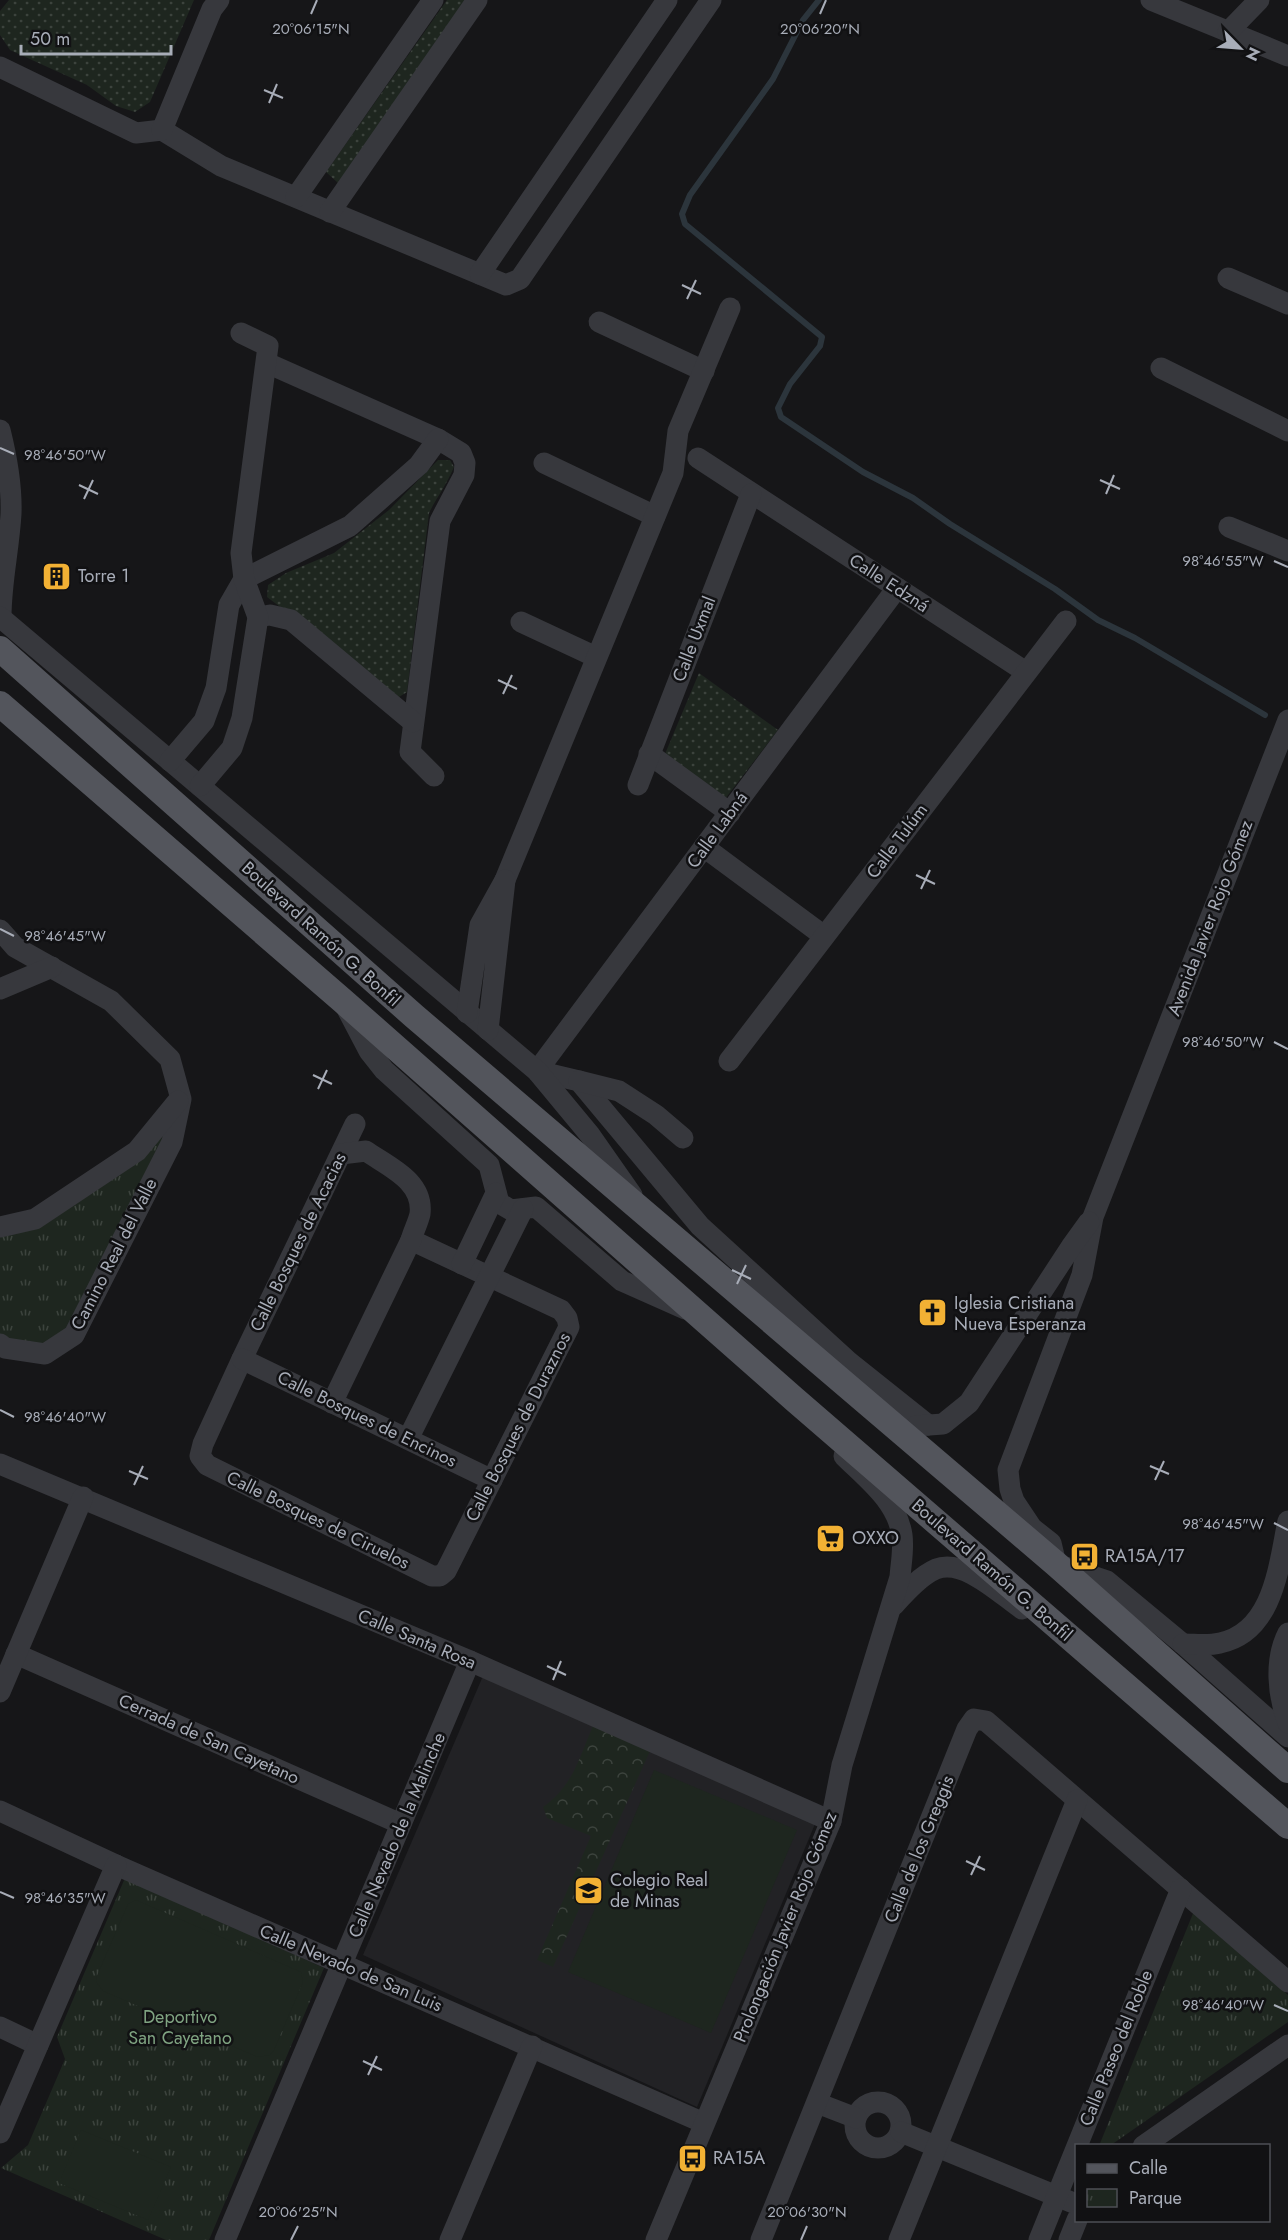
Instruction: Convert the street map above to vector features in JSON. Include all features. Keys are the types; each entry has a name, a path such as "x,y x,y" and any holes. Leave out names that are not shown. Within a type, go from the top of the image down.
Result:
{"main road":[{"name":"Boulevard Ramón G. Bonfil","path":"0,649 414,1016 1056,1564 1288,1770"},
{"name":"Boulevard Ramón G. Bonfil","path":"0,704 343,1001 794,1399 1288,1826"}],"street":[{"path":"162,130 212,9 219,0"},
{"path":"296,197 433,0"},
{"path":"330,212 477,0"},
{"path":"480,274 667,0"},
{"path":"0,67 136,133 162,130 221,166 506,285 520,279 711,0"},
{"path":"1151,0 1288,56"},
{"path":"1228,32 1259,0"},
{"path":"1228,278 1288,304"},
{"path":"467,1012 480,925 505,880 673,472 678,431 730,308"},
{"path":"599,322 704,371"},
{"path":"200,786 232,748 242,718 258,617 244,579 241,553 268,346 241,333"},
{"path":"267,363 438,439 461,453 465,463 464,475 440,520 410,752 434,776"},
{"path":"1161,368 1288,431"},
{"path":"0,430 8,463 0,617"},
{"path":"170,761 204,720 216,688 229,605 244,579 350,526 419,465 438,439"},
{"name":"Calle Edzná","path":"698,458 1026,672"},
{"path":"544,463 655,516"},
{"name":"Calle Uxmal","path":"638,785 751,494"},
{"path":"1229,527 1288,551"},
{"name":"Calle Labná","path":"537,1071 897,588"},
{"path":"258,617 270,615 291,620 413,722"},
{"name":"Boulevard Ramón G. Bonfil","path":"0,617 537,1071 590,1135 646,1215"},
{"name":"Calle Tulúm","path":"729,1061 1066,621"},
{"path":"521,622 596,657"},
{"path":"216,688 246,693"},
{"name":"Avenida Javier Rojo Gómez","path":"1056,1564 1051,1543 1032,1528 1014,1501 1008,1470 1082,1275 1094,1217 1288,720"},
{"path":"649,754 730,813"},
{"path":"704,847 824,936"},
{"path":"488,1030 505,880"},
{"name":"Camino Real del Valle","path":"0,930 15,947 111,1001 170,1059 181,1099 172,1142 74,1335 45,1354 6,1348 0,1344"},
{"path":"0,989 52,967"},
{"name":"Boulevard Ramón G. Bonfil","path":"343,1001 369,1051 384,1070 489,1165 492,1202 500,1203 511,1210 536,1207 622,1281 697,1314"},
{"name":"Boulevard Ramón G. Bonfil","path":"537,1071 619,1091 656,1115 682,1138"},
{"path":"579,1081 700,1226 849,1362 928,1425"},
{"name":"Camino Real del Valle","path":"0,1227 35,1219 137,1151 181,1099"},
{"name":"Calle Bosques de Acacias","path":"200,1456 203,1444 242,1359 355,1124"},
{"path":"332,1403 411,1240 420,1214 419,1194 413,1184 366,1151 341,1154"},
{"path":"411,1240 462,1264 492,1202 512,1229"},
{"path":"408,1439 523,1209"},
{"name":"Avenida Javier Rojo Gómez","path":"928,1425 943,1424 969,1403 1071,1247 1094,1217"},
{"name":"Calle Bosques de Duraznos","path":"440,1576 446,1571 569,1327 567,1318 561,1310 462,1264"},
{"name":"Calle Bosques de Encinos","path":"242,1359 492,1480"},
{"name":"Prolongación Javier Rojo Gómez","path":"656,2240 831,1821 842,1767 900,1577 903,1550 900,1523 894,1511 886,1498 825,1439 794,1399"},
{"path":"867,1403 916,1427 928,1425"},
{"name":"Calle Bosques de Ciruelos","path":"200,1456 207,1466 432,1576 440,1576"},
{"name":"Calle Santa Rosa","path":"0,1464 470,1661 831,1821"},
{"path":"0,1692 82,1497"},
{"path":"1183,1644 1219,1643 1232,1640 1258,1618 1274,1584 1286,1550 1288,1521"},
{"name":"Boulevard Ramón G. Bonfil","path":"1056,1564 1107,1581 1183,1644 1288,1737"},
{"name":"Prolongación Javier Rojo Gómez","path":"893,1606 936,1569 952,1567 968,1570 1111,1674"},
{"path":"1258,1618 1287,1635 1281,1655 1279,1682 1282,1706 1288,1724"},
{"name":"Cerrada de San Cayetano","path":"16,1654 401,1824"},
{"name":"Calle Nevado de la Malinche","path":"225,2240 470,1661"},
{"name":"Calle de los Greggis","path":"761,2240 962,1740 974,1719 986,1721 1288,1982"},
{"path":"799,1807 812,1804 826,1792 842,1767"},
{"path":"899,2240 1077,1800"},
{"name":"Calle Nevado de San Luis","path":"0,1811 116,1865 704,2123"},
{"path":"0,2133 116,1865"},
{"name":"Calle Paseo del Roble","path":"1077,2144 1181,1890"},
{"path":"0,2028 38,2045"},
{"path":"1144,2144 1288,2045"},
{"path":"450,2240 532,2046"},
{"path":"817,2103 856,2118"},
{"path":"872,2103 887,2103 898,2114 901,2121 899,2138 888,2146 873,2148 866,2145 856,2134 856,2118 865,2106 872,2103"},
{"path":"901,2132 1075,2203"},
{"name":"Calle Paseo del Roble","path":"1038,2240 1075,2149"},
{"path":"1069,2240 1076,2222"}],"shaded area":[{"name":"Colegio Real de Minas","path":"483,1676 815,1824 697,2107 363,1955"}],"green space":[{"path":"9,0 194,0 150,102 135,112 116,106 87,85 10,50 0,35 0,11"},
{"path":"447,0 466,0 338,183 326,172"},
{"path":"438,460 450,460 454,467 429,513 407,692 399,697 267,597 268,585 286,573 334,553 389,510"},
{"path":"699,673 778,730 725,799 665,754"},
{"path":"174,1114 77,1334 39,1356 0,1336 0,1232"},
{"path":"593,1726 650,1751 553,1967 537,1960 591,1836 547,1818 543,1807 562,1790 568,1781"},
{"path":"654,1770 797,1830 711,2033 568,1972"},
{"name":"Deportivo San Cayetano","path":"125,1878 324,1968 209,2240 166,2240 1,2168 28,2145 65,2059 57,2037"},
{"path":"136,1900 301,1972 303,1982 270,2055 258,2057 103,1991 96,1978 128,1904"},
{"path":"1194,1911 1288,1995 1288,2022 1112,2144 1100,2144"},
{"path":"81,2130 171,2167 148,2220 59,2183"}],"waterway":[{"path":"819,0 803,20 773,79 690,195 682,214 685,224 822,337 820,346 790,384 778,408 781,417 863,472 913,498 950,524 1055,589 1098,620 1135,638 1265,715"}],"place":[{"name":"Torre 1","path":"57,576"},
{"name":"Iglesia Cristiana Nueva Esperanza","path":"933,1313"},
{"name":"OXXO","path":"831,1538"},
{"name":"RA15A/17","path":"1084,1556"},
{"name":"Colegio Real de Minas","path":"589,1890"},
{"name":"RA15A","path":"692,2158"}]}
